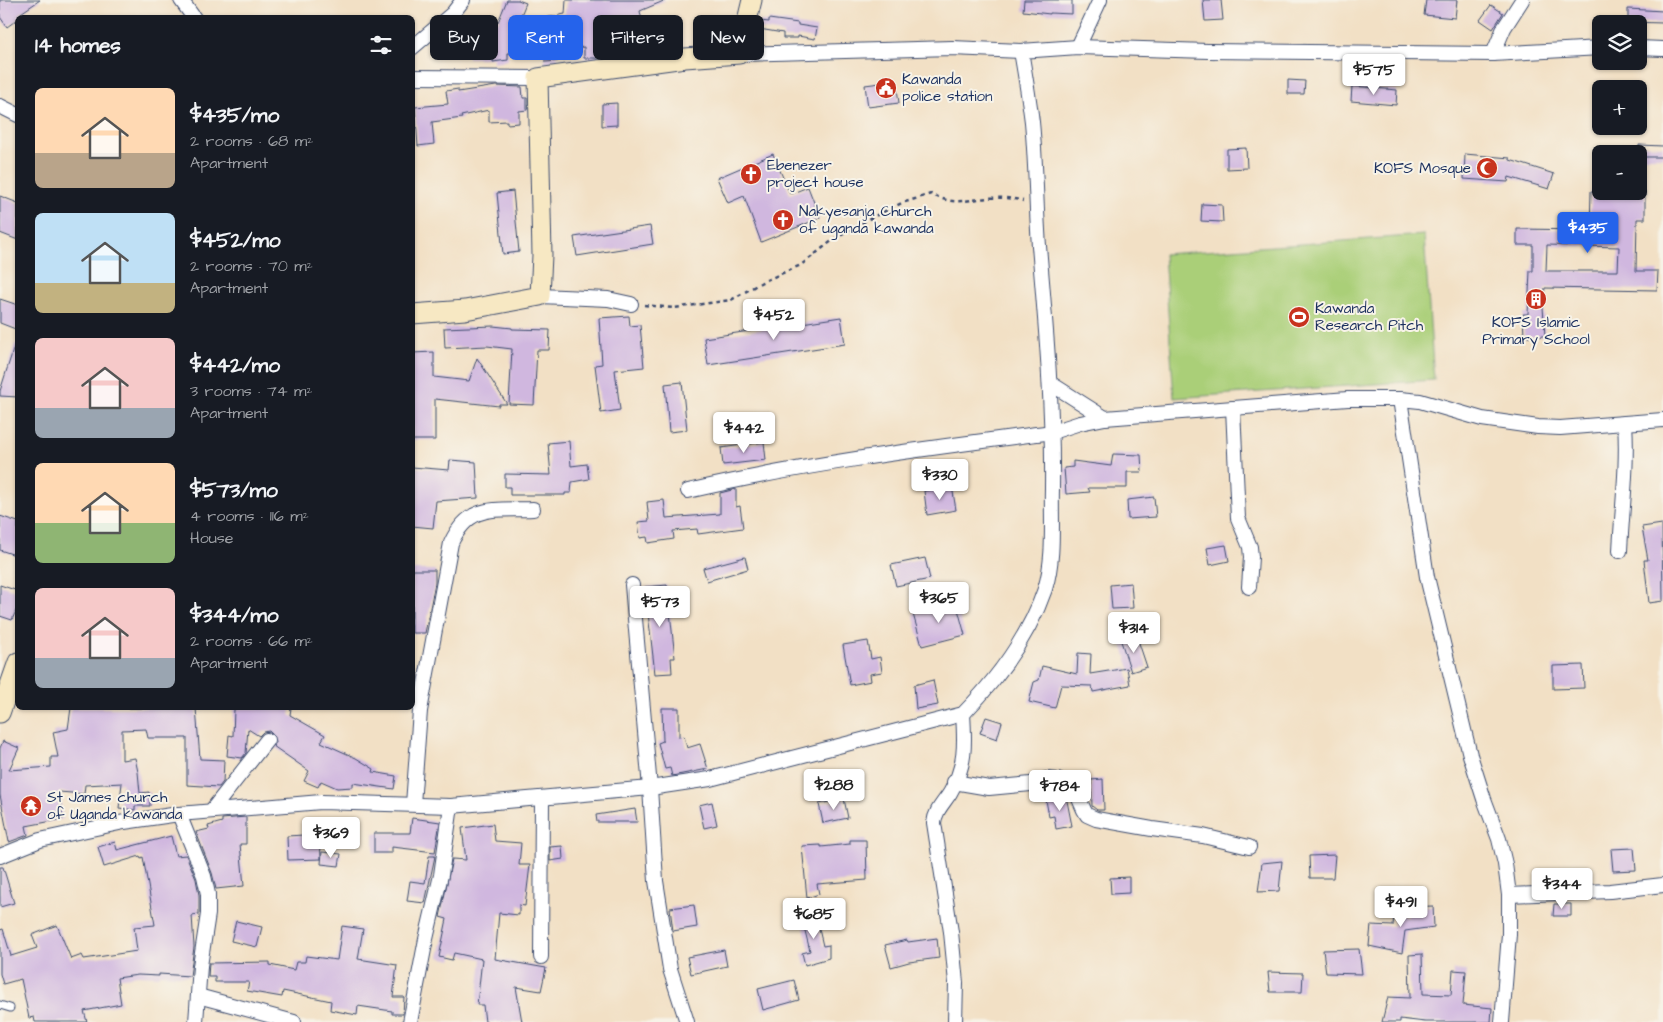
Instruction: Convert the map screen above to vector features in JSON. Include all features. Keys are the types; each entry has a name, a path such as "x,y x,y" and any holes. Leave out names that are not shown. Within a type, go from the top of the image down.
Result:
{"street":[{"path":"181,0 192,15"},
{"path":"415,45 453,13 462,0"},
{"path":"748,15 752,0"},
{"path":"1078,47 1100,0"},
{"path":"1493,54 1504,28 1522,0"},
{"path":"764,53 952,48 1021,50 1078,47 1208,51 1493,54 1592,48"},
{"path":"1647,48 1663,49"},
{"path":"0,856 40,840 124,822 212,810 321,802 451,806 650,788 710,779 963,714 979,698 1013,653 1032,621 1045,588 1051,560 1052,432 1050,383 1036,205 1032,123 1021,50"},
{"path":"415,77 538,78 693,57"},
{"path":"538,78 542,255 540,296"},
{"path":"0,106 15,114"},
{"path":"415,314 465,310 540,296 608,299 631,304"},
{"path":"1050,383 1105,418"},
{"path":"688,492 735,480 841,461 1052,432 1080,423 1105,418 1233,408 1348,400 1400,399 1420,401 1482,419 1538,427 1560,428 1663,420"},
{"path":"1400,399 1427,577 1470,755 1499,839 1505,864 1509,895 1507,972 1502,1022"},
{"path":"1233,408 1238,518 1250,547 1249,587"},
{"path":"1620,551 1627,450 1625,423"},
{"path":"413,804 420,711 451,543 457,530 473,515 483,511 534,509"},
{"path":"632,585 657,891 670,969 687,1022"},
{"path":"0,713 15,671"},
{"path":"956,1022 956,983 951,932 934,815 950,792 962,764 965,748 963,714"},
{"path":"212,810 267,740"},
{"path":"954,782 990,788 1031,784 1047,779 1058,780 1069,785 1079,797 1087,815 1096,819 1203,836 1249,847"},
{"path":"541,957 542,798"},
{"path":"410,1022 441,875 451,806"},
{"path":"178,814 204,876 208,894 208,914 200,966 196,1022"},
{"path":"1509,895 1610,891 1663,885"},
{"path":"198,996 294,1022"}],"lane":[{"path":"0,1005 10,1008"}],"path":[{"path":"631,304 674,308 731,300 762,282 801,266 833,240 869,219 902,203 931,194 943,201 964,202 1007,197 1036,205"}],"green space":[{"name":"Kawanda Research Pitch","path":"1424,235 1434,380 1174,398 1164,254"}],"building":[{"path":"0,0 40,0 18,15 15,15 15,21 7,27 0,17"},
{"path":"507,0 518,0 526,3 521,15 508,15 508,60 493,62 493,60 498,60 498,22"},
{"path":"566,0 666,0 640,11 641,15 593,15 593,58 584,58 583,15 560,15 565,14"},
{"path":"1024,0 1072,0 1072,14 1023,11"},
{"path":"1203,0 1221,0 1223,20 1205,21"},
{"path":"1426,0 1457,0 1455,18 1424,15"},
{"path":"1491,5 1503,13 1493,29 1480,20"},
{"path":"1628,9 1663,11 1663,23 1647,23 1647,15 1628,15"},
{"path":"769,19 817,28 815,39 798,36 798,38 783,38 783,33 764,30 764,21 769,22"},
{"path":"545,60 558,60 558,61 545,62"},
{"path":"1288,80 1305,81 1304,94 1288,94"},
{"path":"896,81 899,103 868,107 865,85"},
{"path":"496,86 522,87 523,98 527,98 527,110 519,111 519,123 507,124 507,121 489,122 489,110 461,116 462,118 432,122 434,144 418,146 415,107 448,104 446,91 458,89 458,92"},
{"path":"1352,86 1397,90 1396,105 1351,101"},
{"path":"617,103 617,125 602,126 602,104"},
{"path":"1647,145 1663,146 1663,157 1647,157"},
{"path":"1246,148 1247,168 1227,169 1227,149"},
{"path":"773,154 790,194 808,187 820,218 761,242 744,196 728,203 717,178"},
{"name":"KOFS Mosque","path":"1465,154 1510,158 1510,160 1554,174 1549,189 1509,177 1508,182 1464,179"},
{"path":"513,191 519,252 503,254 497,193"},
{"path":"1591,191 1592,200 1645,200 1645,219 1637,219 1636,271 1658,271 1657,290 1545,288 1543,307 1545,336 1524,337 1523,314 1528,314 1530,271 1533,271 1533,245 1517,245 1517,229 1590,230","holes":["1547,245 1619,247 1618,271 1546,271"]},
{"path":"0,196 15,202 15,239 0,233"},
{"path":"1202,204 1222,205 1223,222 1201,221"},
{"path":"650,226 653,244 577,256 574,237"},
{"path":"0,299 15,304 15,329 0,323"},
{"path":"629,316 630,326 640,325 644,367 615,370 620,410 601,413 595,365 602,364 599,318"},
{"path":"841,317 845,344 708,365 704,338"},
{"path":"493,326 512,329 550,330 549,350 537,350 534,405 509,404 512,349 487,346 445,348 444,328"},
{"path":"15,344 15,397 0,396"},
{"path":"434,352 434,377 469,381 477,358 507,404 499,404 499,406 435,399 435,440 415,440 415,353"},
{"path":"682,382 687,430 669,432 665,384"},
{"path":"569,441 571,466 587,464 589,479 572,482 571,493 565,493 565,495 510,495 510,487 505,487 505,474 551,475 548,443"},
{"path":"764,442 766,460 723,465 721,448"},
{"path":"1113,454 1141,455 1142,472 1127,472 1127,488 1088,488 1090,492 1066,494 1064,468 1073,467 1073,461 1111,466"},
{"path":"450,460 476,462 478,498 436,501 433,528 415,526 415,467 449,470"},
{"path":"952,486 956,510 927,515 924,491"},
{"path":"736,489 736,507 740,506 743,528 698,534 697,529 673,531 674,539 648,543 647,537 640,538 638,522 649,521 647,502 664,500 666,518 720,514 720,493"},
{"path":"1154,497 1156,517 1128,519 1127,500"},
{"path":"0,516 15,521 15,555 0,550"},
{"path":"1662,524 1663,601 1649,603 1644,560 1648,560 1642,527"},
{"path":"1226,545 1229,561 1210,565 1207,548"},
{"path":"745,557 748,569 707,581 703,568"},
{"path":"925,558 930,579 896,586 891,565"},
{"path":"415,570 435,570 435,583 425,633 415,633"},
{"path":"1131,583 1133,608 1112,609 1110,585"},
{"path":"0,585 15,590 15,613 12,620 0,616"},
{"path":"667,585 675,658 671,658 672,673 655,674 645,587"},
{"path":"956,602 965,635 922,646 913,614"},
{"path":"1137,637 1147,667 1131,672 1120,638"},
{"path":"868,641 871,659 880,657 882,672 870,674 871,681 850,685 843,645"},
{"path":"1078,653 1091,654 1090,674 1127,668 1130,685 1093,692 1092,686 1061,685 1055,708 1029,702 1034,682 1039,680 1042,666 1077,674"},
{"path":"1583,665 1584,688 1553,689 1553,666"},
{"path":"933,680 938,705 916,709 914,685"},
{"path":"662,708 679,708 679,737 684,736 687,748 700,744 708,769 672,776 670,768 665,769 658,743 663,741"},
{"path":"71,710 196,710 200,759 224,760 223,782 219,787 187,785 187,738 148,738 146,729 122,730 122,760 135,758 140,793 149,792 150,806 135,806 135,810 119,808 122,783 85,785 84,794 59,792 63,819 26,826 28,835 9,842 0,795 0,748 3,741 19,748 9,770 51,767 51,757 58,757 53,732 68,729"},
{"path":"234,710 291,710 290,715 325,735 321,742 356,758 374,769 373,772 396,776 394,789 353,783 353,787 337,788 321,781 318,787 304,781 309,771 273,746 276,742 275,737 269,731 263,732 259,736 248,729 246,753 242,758 227,756 229,735 233,736"},
{"path":"986,717 1002,722 997,739 980,733"},
{"path":"1103,779 1104,810 1097,810 1092,806 1091,780"},
{"path":"1066,796 1072,826 1056,829 1054,816 1049,817 1046,800"},
{"path":"844,799 848,818 823,823 819,804"},
{"path":"712,802 717,825 704,828 699,805"},
{"path":"635,809 637,822 597,822 596,815"},
{"path":"246,817 246,844 240,844 244,886 216,889 212,873 196,832 209,829 208,826 222,822 222,819"},
{"path":"412,818 440,822 435,852 392,847 392,853 374,853 374,833 410,833"},
{"path":"493,824 495,841 521,843 519,865 530,865 525,906 519,905 519,915 499,913 495,959 546,968 541,991 516,987 522,1022 485,1022 483,1005 477,1005 482,959 454,953 452,960 439,957 447,919 440,917 452,859 466,860 462,828"},
{"path":"320,834 321,859 288,860 287,836"},
{"path":"171,836 176,856 186,855 196,879 199,895 199,914 192,915 194,947 190,976 159,974 159,976 138,975 117,978 121,1004 84,1011 87,1022 35,1022 34,1017 29,1018 21,979 3,984 0,974 0,930 3,929 11,956 37,948 32,935 57,925 71,959 82,955 84,959 137,951 134,927 155,925 143,857 141,858 140,856 104,867 98,847 115,842 117,850"},
{"path":"850,840 866,840 867,880 817,884 819,894 807,898 802,846 821,845 821,847 850,844"},
{"path":"562,846 563,859 550,861 550,847"},
{"path":"1634,848 1636,870 1613,871 1611,849"},
{"path":"322,852 341,854 339,866 321,864"},
{"path":"1335,855 1333,878 1310,878 1309,856"},
{"path":"429,856 435,856 425,903 407,901 410,881 425,883"},
{"path":"1282,861 1279,891 1258,892 1262,863"},
{"path":"0,867 3,867 14,903 0,907"},
{"path":"1129,877 1129,893 1111,894 1110,878"},
{"path":"1554,904 1571,904 1571,916 1553,916"},
{"path":"694,905 697,927 673,931 670,908"},
{"path":"1433,906 1434,927 1405,931 1402,953 1369,946 1371,925 1393,926 1394,914 1407,916 1407,907"},
{"path":"815,912 823,946 829,945 829,958 805,965 802,953 810,951 801,915"},
{"path":"236,921 262,927 257,947 231,941"},
{"path":"342,926 363,929 358,959 397,965 393,997 404,997 403,1014 392,1014 392,1011 358,1006 357,1015 330,1010 331,1001 283,991 282,997 247,991 249,982 215,982 215,977 208,977 209,963 270,962 270,965 294,970 296,962 305,962 306,956 337,960"},
{"path":"937,938 939,958 909,962 891,967 885,945 907,940 908,942"},
{"path":"1359,949 1362,974 1326,973 1323,950"},
{"path":"724,950 727,966 691,974 687,957"},
{"path":"1422,954 1423,994 1451,995 1453,970 1466,971 1463,1005 1492,1008 1491,1022 1425,1022 1400,1019 1400,1022 1382,1022 1388,997 1410,998 1409,955"},
{"path":"1268,972 1303,973 1302,992 1270,992"},
{"path":"794,980 799,1000 763,1010 758,989"}],"place":[{"name":"Kawanda police station","path":"886,88"},
{"name":"KOFS Mosque","path":"1487,168"},
{"name":"Ebenezer project house","path":"751,174"},
{"name":"Nakyesanja Church of uganda kawanda","path":"783,220"},
{"name":"KOFS Islamic Primary School","path":"1536,299"},
{"name":"Kawanda Research Pitch","path":"1299,317"},
{"name":"St James church of Uganda kawanda","path":"31,806"}]}
